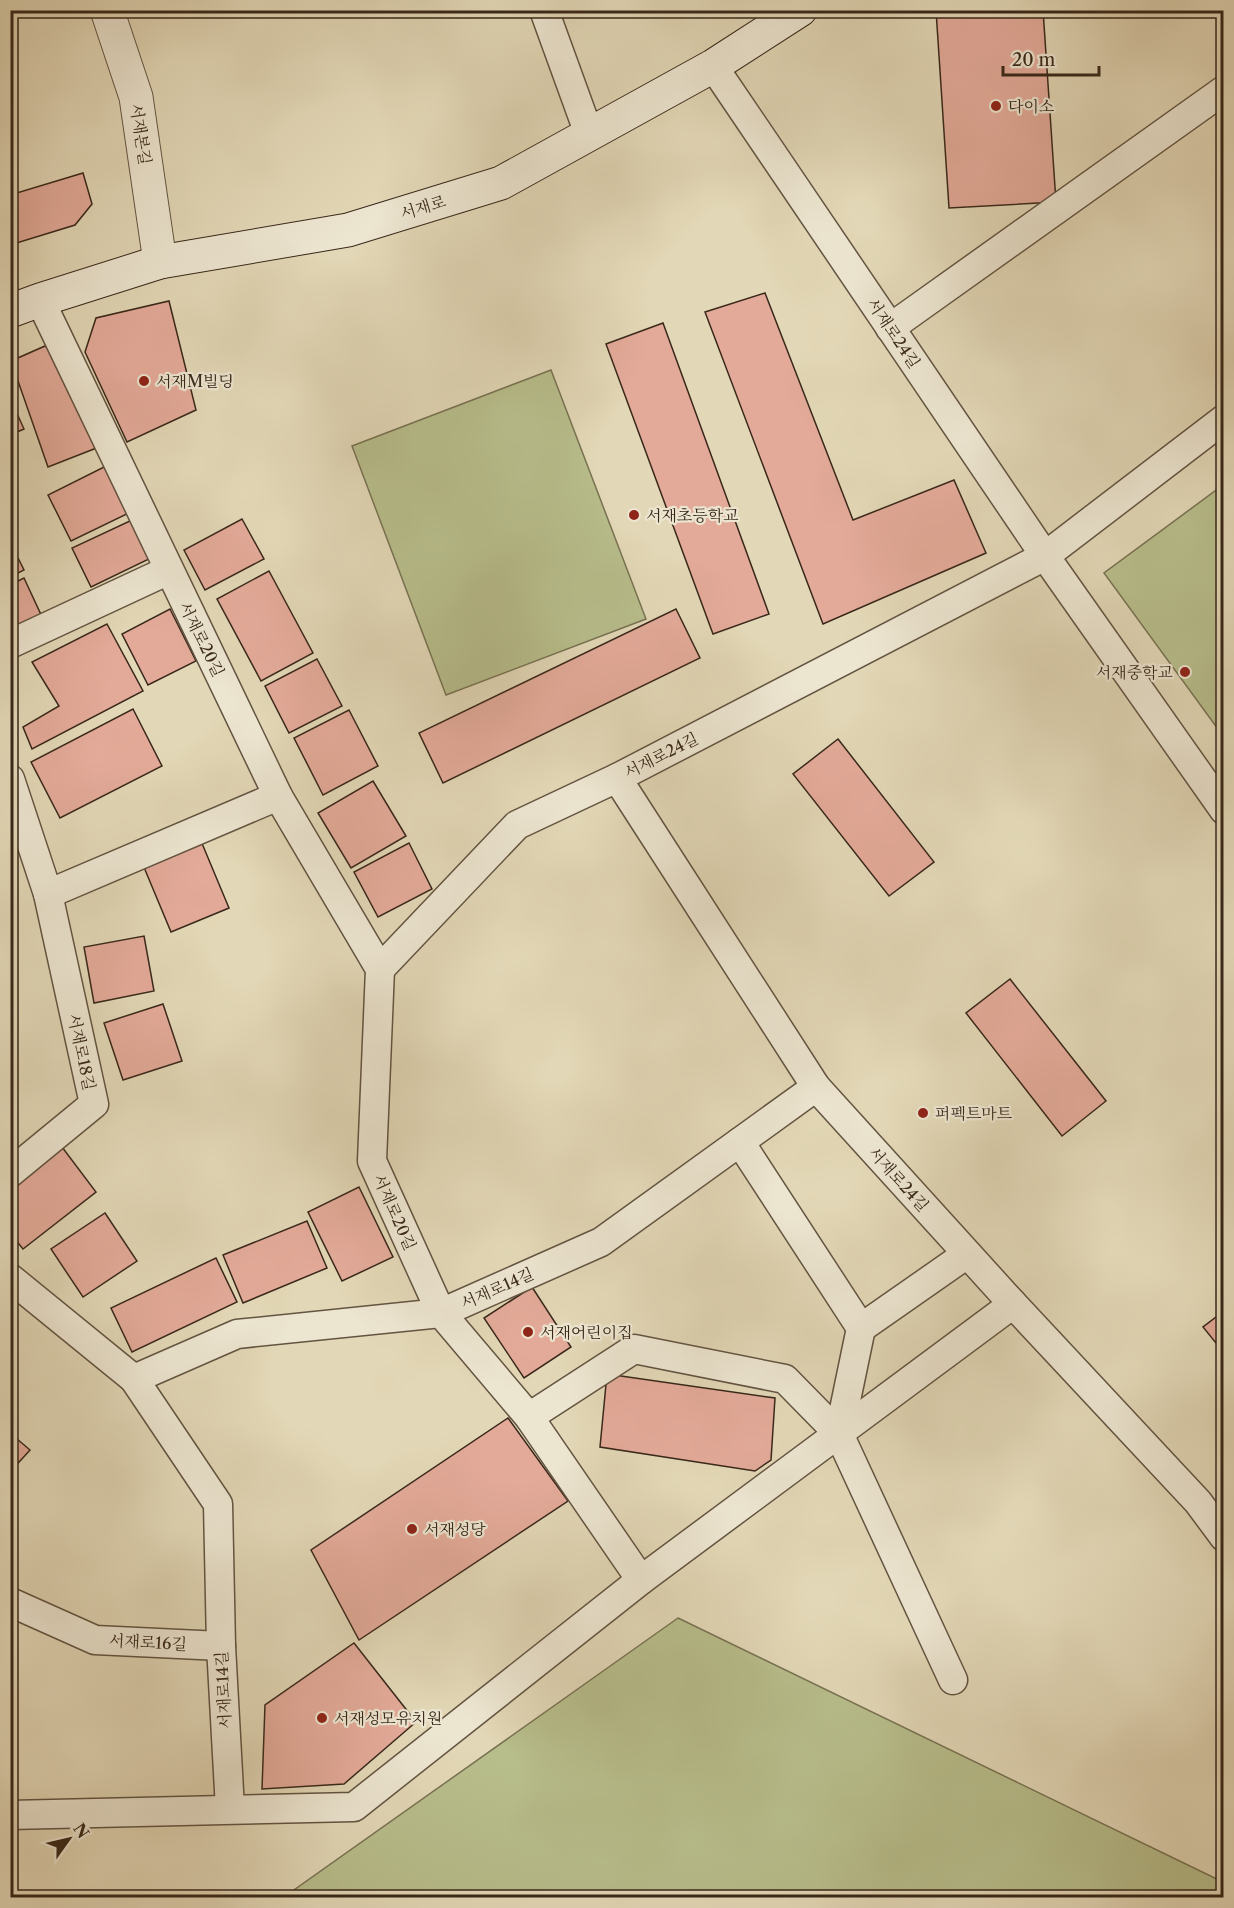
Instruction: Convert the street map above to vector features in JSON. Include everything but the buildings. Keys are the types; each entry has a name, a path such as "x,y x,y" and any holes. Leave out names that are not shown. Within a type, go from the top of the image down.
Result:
{"main road":[{"name":"서재본길","path":"106,10 136,97 160,262"},
{"name":"서재로","path":"25,306 160,262 348,230 501,183 713,66 800,10"}],"street":[{"path":"544,10 589,134"},
{"name":"서재로24길","path":"713,66 1045,556 617,778 816,1087 1013,1304 1198,1502 1224,1537"},
{"path":"890,328 1224,90"},
{"name":"서재로20길","path":"25,306 170,570 278,796 380,969 372,1161 441,1313 529,1417 641,1580"},
{"path":"1224,419 1045,556 1224,810"},
{"path":"10,644 170,570"},
{"path":"380,969 517,825 617,778"},
{"name":"서재로18길","path":"10,779 48,894 94,1104 10,1173"},
{"path":"48,894 278,796"},
{"name":"서재로14길","path":"134,1380 237,1334 441,1313 601,1242 816,1087"},
{"path":"740,1142 861,1328"},
{"path":"839,1434 861,1328 967,1254"},
{"name":"서재로14길","path":"10,1278 134,1380 218,1504 221,1646 230,1809"},
{"path":"10,1815 354,1807 641,1580 1013,1304"},
{"path":"529,1417 634,1349 785,1379 839,1434 953,1680"},
{"name":"서재로16길","path":"10,1602 95,1640 221,1646"}],"green space":[{"path":"551,370 646,619 446,695 352,446"},
{"path":"1223,485 1223,736 1104,573"},
{"path":"678,1618 1223,1882 1223,1897 284,1897"}],"place":[{"name":"다이소","path":"996,106"},
{"name":"서재M빌딩","path":"144,381"},
{"name":"서재초등학교","path":"634,515"},
{"name":"서재중학교","path":"1185,672"},
{"name":"퍼펙트마트","path":"923,1113"},
{"name":"서재어린이집","path":"528,1332"},
{"name":"서재성당","path":"412,1529"},
{"name":"서재성모유치원","path":"322,1718"}]}
